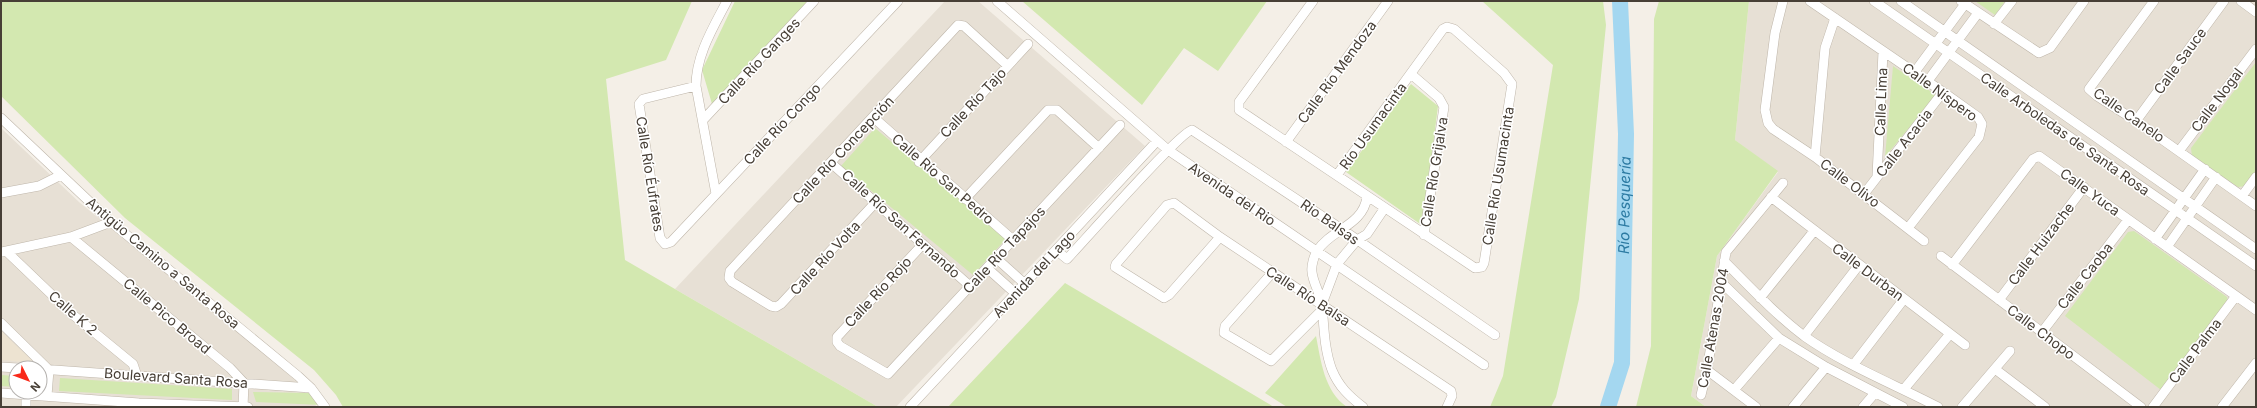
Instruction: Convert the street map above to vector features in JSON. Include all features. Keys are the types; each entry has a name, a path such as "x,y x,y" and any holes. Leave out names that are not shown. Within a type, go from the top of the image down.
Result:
{"street":[{"path":"716,194 696,86 699,59 727,1"},
{"name":"Calle Río Ganges","path":"703,120 814,1"},
{"name":"Calle Río Congo","path":"664,244 671,242 898,1"},
{"name":"Avenida del Rio","path":"997,1 1168,150 1338,264 1484,365"},
{"path":"1313,1 1239,102 1237,107 1240,112 1337,175"},
{"name":"Calle Río Mendoza","path":"1286,142 1388,1"},
{"name":"Calle Olivo","path":"1783,1 1775,33 1765,110 1765,117 1772,129 1815,157 1924,240"},
{"name":"Calle Níspero","path":"1810,1 1978,117 1982,124 1980,136 1908,228"},
{"name":"Calle Arboledas de Santa Rosa","path":"1874,1 2256,266"},
{"name":"Calle Arboledas de Santa Rosa","path":"1901,1 2256,249"},
{"path":"1994,24 2012,1"},
{"path":"1914,72 1963,2 2033,51 2039,53 2045,52 2050,48 2084,1"},
{"name":"Calle Canelo","path":"2154,1 2089,89 2256,206"},
{"name":"Calle Sauce","path":"2136,121 2224,1"},
{"path":"2241,1 2256,12"},
{"path":"1927,82 1978,13"},
{"path":"1815,157 1825,48 1835,18"},
{"name":"Calle Río Concepción","path":"771,306 732,282 729,278 730,271 960,24 1008,66"},
{"name":"Río Usumacinta","path":"1482,267 1471,267 1384,209 1337,175 1443,29 1451,28 1504,73 1512,84"},
{"name":"Calle Río Tajo","path":"920,161 1028,44"},
{"name":"Calle Nogal","path":"2179,151 2256,49"},
{"name":"Calle Lima","path":"1878,176 1883,52"},
{"name":"Calle Río Grijalva","path":"1411,74 1439,98 1445,110 1424,235"},
{"name":"Calle Río Usumacinta","path":"1482,267 1512,84"},
{"name":"Calle Río Éufrates","path":"664,244 660,238 651,185 640,102 643,99 696,86"},
{"name":"Calle Acacia","path":"1864,194 1943,92"},
{"path":"965,199 1044,112 1052,109 1057,110 1099,148"},
{"name":"Calle Río San Pedro","path":"873,117 920,161 1013,240"},
{"name":"Antigüo Camino a Santa Rosa","path":"1,118 111,222 311,388 325,407"},
{"name":"Calle Río Tapajos","path":"888,374 1120,125"},
{"name":"Rio Balsas","path":"1168,150 1185,132 1192,130 1196,131 1495,335"},
{"name":"Avenida del Lago","path":"910,407 1157,141"},
{"name":"Avenida del Lago","path":"1056,250 1067,259 1168,150"},
{"name":"Calle Yuca","path":"1952,265 2036,157 2044,159 2256,310"},
{"name":"Calle Río San Fernando","path":"831,163 970,286"},
{"path":"2155,239 2205,169"},
{"path":"1,193 40,186 61,175"},
{"path":"2167,247 2216,177"},
{"path":"2242,196 2256,177"},
{"name":"Calle Atenas 2004","path":"1701,395 1707,370 1726,252 1783,184"},
{"name":"Calle Huizache","path":"1999,300 2084,187"},
{"path":"1363,407 1344,392 1332,370 1321,308 1312,271 1317,251 1358,219 1363,211 1367,197"},
{"name":"Calle Durban","path":"1771,197 1814,232 1965,345"},
{"name":"Calle Río Volta","path":"771,306 776,306 784,302 876,202"},
{"name":"Calle Río Balsa","path":"1220,237 1167,297 1161,297 1116,269 1116,264 1169,203 1174,203 1321,308 1449,390 1452,396 1447,407"},
{"path":"1272,273 1223,330 1226,335 1271,361 1321,308 1338,264 1357,240 1367,234 1384,209"},
{"name":"Calle Caoba","path":"2042,332 2128,220"},
{"path":"4,252 71,237 111,222"},
{"path":"1760,298 1814,232"},
{"name":"Calle Pico Broad","path":"71,237 230,368 244,383"},
{"name":"Calle Río Rojo","path":"888,374 837,342 840,332 923,244"},
{"name":"Calle K 2","path":"4,252 72,314 133,364 136,376"},
{"name":"Calle Chopo","path":"1941,256 2141,407"},
{"path":"996,258 1025,284"},
{"path":"1724,261 1760,298 1804,336 1854,364 1938,407"},
{"path":"1804,336 1859,265"},
{"path":"987,268 1016,294"},
{"path":"1721,282 1779,338 1826,366 1903,407"},
{"name":"Calle Palma","path":"2153,407 2236,296"},
{"path":"1854,364 1904,299"},
{"path":"1,324 35,360"},
{"path":"1904,389 1950,334"},
{"path":"1734,390 1779,338"},
{"path":"1962,407 2010,352"},
{"path":"2222,407 2256,363"},
{"path":"1793,407 1826,366"},
{"name":"Boulevard Santa Rosa","path":"48,369 311,388"},
{"path":"1995,369 2045,407"},
{"path":"1707,370 1756,407"},
{"path":"243,406 244,383"},
{"path":"1863,407 1875,393"},
{"name":"Boulevard Santa Rosa","path":"48,396 82,403 248,407"}],"shaded area":[{"path":"945,1 978,1 1145,146 896,407 878,407 675,289"},
{"path":"1749,1 2256,1 2256,407 1706,407 1691,396 1717,256 1778,172 1735,140"},
{"path":"1,128 79,202 290,374 317,407 1,407"},
{"path":"1,331 32,360 8,361 1,360"}],"green space":[{"path":"1,1 692,1 666,60 606,79 625,260 878,407 343,407 336,395 314,370 125,218 1,96"},
{"path":"735,1 808,1 712,104 702,70"},
{"path":"1022,1 1267,1 1218,71 1184,48 1142,105"},
{"path":"1482,1 1603,1 1606,25 1579,299 1556,397 1551,407 1490,407 1503,376 1553,65"},
{"path":"1659,1 1749,1 1735,140 1778,171 1717,256 1691,396 1706,407 1636,407 1651,346 1654,19"},
{"path":"1975,1 2005,1 1995,15"},
{"path":"2256,62 2256,171 2246,186 2238,187 2192,157 2191,148"},
{"path":"1893,66 1936,95 1885,157"},
{"path":"1411,84 1438,106 1423,226 1346,172"},
{"path":"875,128 1006,239 973,275 841,166"},
{"path":"2134,231 2227,297 2228,303 2161,390 2065,316 2128,232"},
{"path":"1065,283 1274,407 948,407"},
{"path":"1316,336 1322,365 1328,384 1333,393 1347,407 1287,407 1265,393"},
{"path":"1,375 8,375 8,386 1,386"},
{"path":"60,378 232,389 232,400 59,391"},
{"path":"253,392 311,393 321,405 256,402"}],"waterway":[{"name":"Río Pesquería","path":"1608,407 1622,363 1626,134 1620,1"}]}
